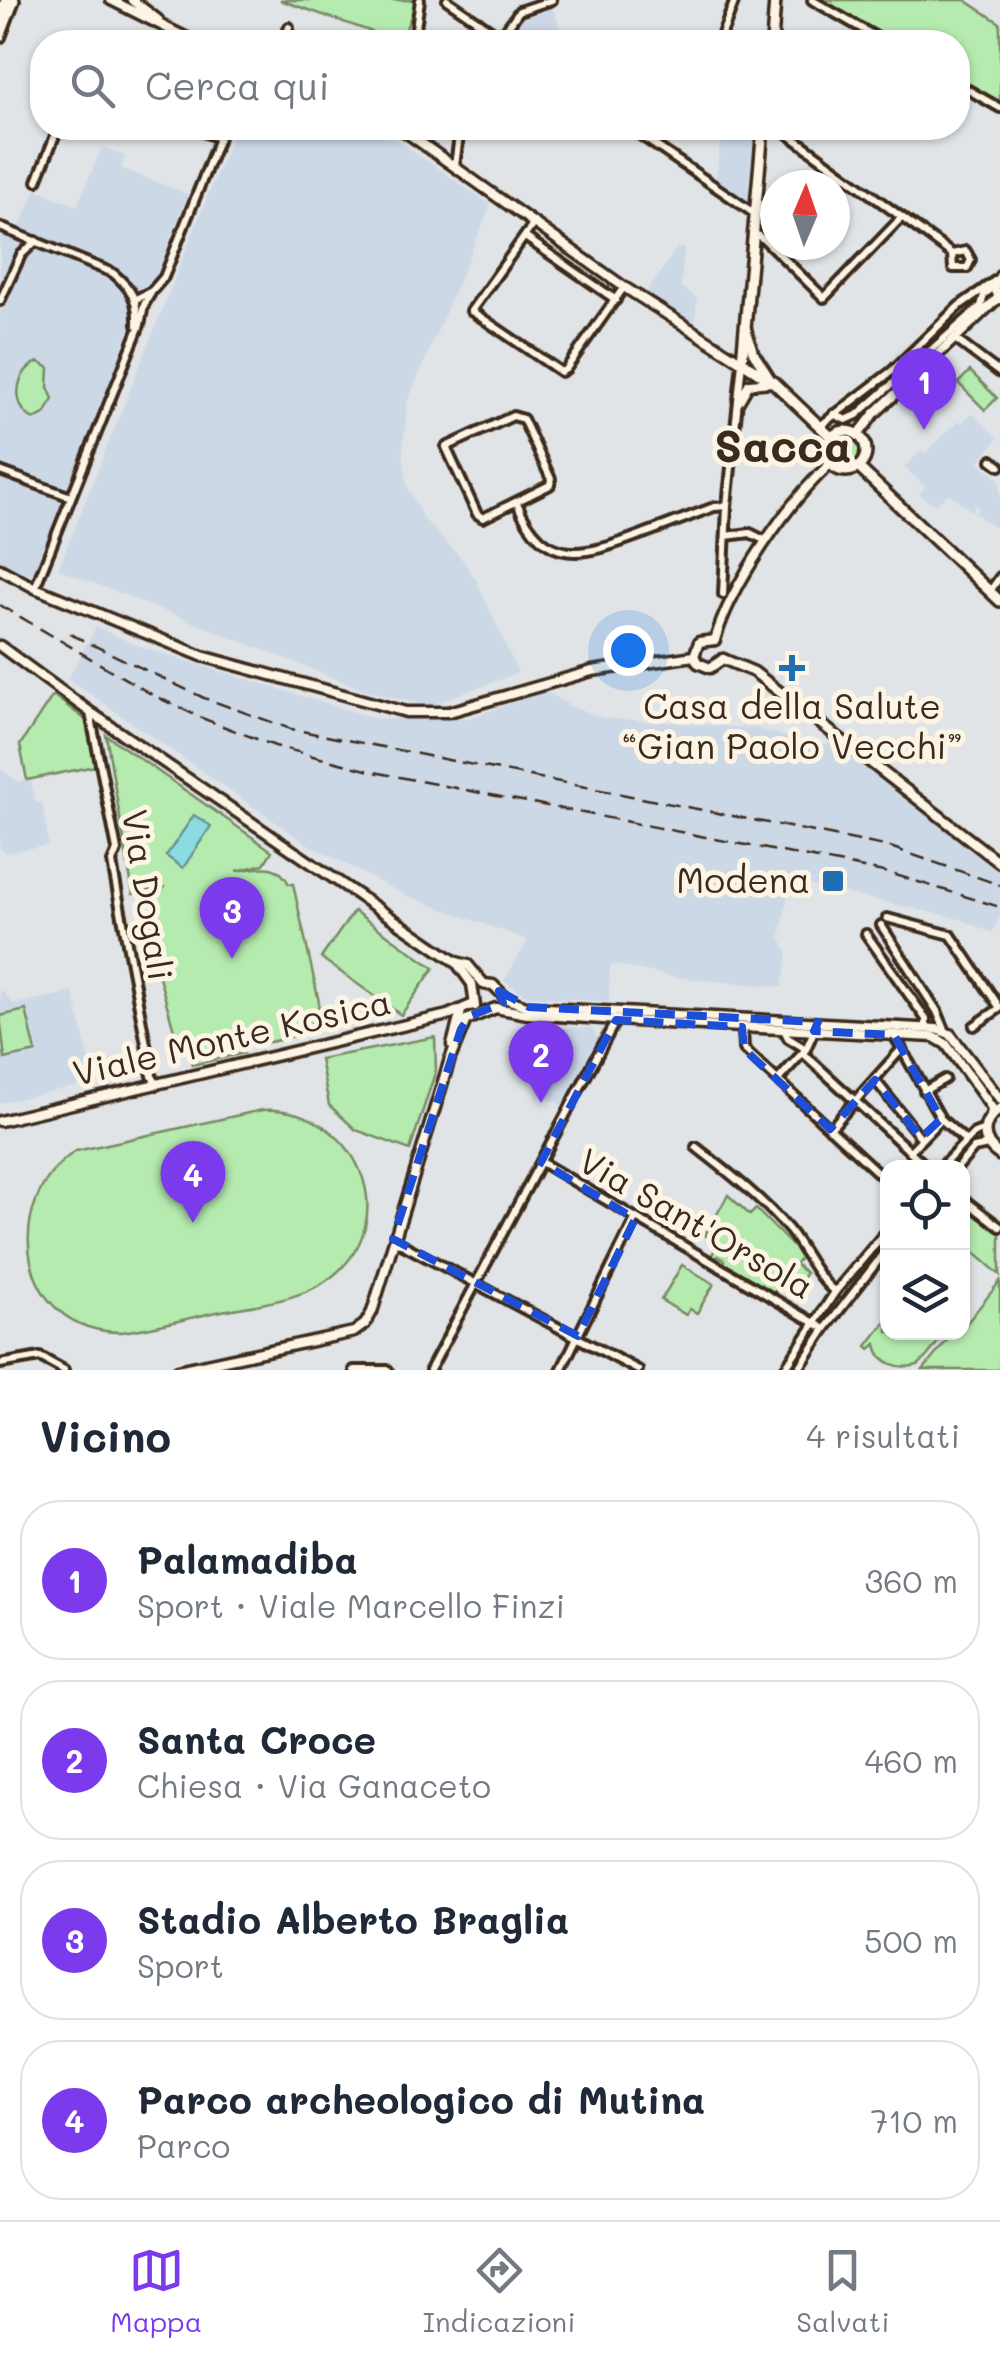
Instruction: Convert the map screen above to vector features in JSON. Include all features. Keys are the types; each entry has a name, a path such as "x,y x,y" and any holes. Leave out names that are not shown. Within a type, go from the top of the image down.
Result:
{"main road":[{"path":"773,30 775,0"},
{"path":"0,16 12,1"},
{"path":"0,37 12,1"},
{"path":"762,140 742,362 773,382 831,437"},
{"path":"842,431 858,435 866,449 858,467 841,470 830,464 826,452 831,437 842,431"},
{"path":"858,467 1000,601"},
{"path":"995,1112 985,1129 988,1145 1000,1155"}],"street":[{"path":"111,0 169,30"},
{"path":"132,0 170,30"},
{"path":"416,30 420,0"},
{"path":"448,0 490,30"},
{"path":"509,30 519,11 552,0"},
{"path":"723,30 736,0"},
{"path":"812,0 864,30"},
{"path":"476,30 478,21"},
{"path":"970,91 1000,108"},
{"path":"36,182 53,140"},
{"path":"35,588 144,305 164,277 218,140"},
{"path":"417,140 624,287 742,362 722,594"},
{"path":"455,166 458,140"},
{"path":"647,140 755,214"},
{"path":"797,140 952,254"},
{"path":"753,232 824,298 902,216"},
{"path":"534,223 472,311 479,316 561,372 624,287"},
{"path":"0,227 114,272 136,298 137,331"},
{"path":"0,301 21,254 17,234"},
{"path":"525,236 616,300"},
{"path":"21,254 36,242"},
{"path":"959,306 984,295 997,281"},
{"path":"858,435 874,414 999,299 997,281"},
{"path":"820,426 892,371 959,306 997,281"},
{"path":"136,298 152,291"},
{"path":"834,414 846,420 858,414 982,306 984,295"},
{"path":"738,401 750,384 773,382 753,352 746,326"},
{"path":"956,339 1000,372"},
{"path":"513,416 521,418 551,482 546,489 517,503 480,516 446,446 513,416"},
{"path":"992,460 1000,466"},
{"path":"714,640 730,599 812,481 830,464"},
{"path":"0,471 72,497"},
{"path":"517,503 535,535 549,546 574,553 602,550 714,507 727,506"},
{"path":"726,536 750,533 768,542"},
{"path":"0,569 35,588 202,656 406,712 468,708 592,671 694,656"},
{"path":"990,592 1000,577"},
{"path":"694,656 700,642 714,640 722,647 722,658"},
{"path":"0,646 90,712 456,962 468,966 484,984 492,985 507,999 529,1006 943,1036"},
{"path":"694,656 702,666 710,668 722,658"},
{"path":"722,658 754,672 776,688 1000,863"},
{"name":"Via Dogali","path":"90,712 116,850 114,874 157,1085"},
{"path":"974,1026 1000,1008 951,935 884,921 938,1011 943,1036 995,1112"},
{"path":"866,934 926,1019 926,1028"},
{"path":"456,962 474,992 474,1004 482,1012"},
{"path":"474,992 484,984"},
{"path":"496,1008 499,991"},
{"name":"Viale Monte Kosica","path":"0,1121 460,1011 474,1004"},
{"path":"178,1370 354,1332 368,1320 450,1060 466,1020 482,1012 496,1008 784,1030 926,1028 943,1036 1000,1099"},
{"path":"450,1060 460,1011"},
{"path":"430,1370 616,1020"},
{"path":"778,1080 805,1051 816,1027"},
{"path":"743,1028 742,1046 880,1175"},
{"path":"784,1030 788,1038 920,1160"},
{"path":"894,1035 941,1120 966,1141"},
{"path":"830,1130 899,1052"},
{"path":"924,1091 945,1079"},
{"path":"875,1080 921,1138"},
{"path":"990,1086 1000,1090"},
{"path":"910,1151 941,1120"},
{"path":"948,1160 985,1129"},
{"path":"964,1160 974,1148 988,1145"},
{"path":"696,1146 779,1220 835,1292"},
{"name":"Via Sant'Orsola","path":"541,1162 825,1328"},
{"path":"970,1204 1000,1227"},
{"path":"561,1370 635,1219"},
{"path":"393,1239 638,1370"},
{"path":"784,1370 835,1292 880,1239"},
{"path":"798,1370 825,1328 886,1250"},
{"path":"0,1364 43,1357 64,1370"},
{"path":"354,1370 388,1370"}],"highlighted area":[{"path":"499,991 529,1007 818,1022 814,1031 894,1035 941,1119 921,1138 875,1080 830,1129 744,1049 742,1027 616,1020 541,1162 635,1219 578,1336 393,1239 461,1029 470,1016 503,1003"}],"shaded area":[{"path":"552,6 561,30 513,30 521,16"},
{"path":"230,140 395,140 491,205 407,403 403,449 407,485 423,518 462,559 478,583 518,673 431,705 411,702 362,689 58,569"},
{"path":"720,140 754,140 748,203 716,179"},
{"path":"102,147 125,156 121,168 188,194 155,279 133,320 43,555 34,573 19,577 0,566 0,232 15,237 36,189 77,206"},
{"path":"677,248 684,248 681,287 697,298 695,326 645,294"},
{"path":"972,413 998,438 979,462 1000,480 1000,519 994,527 975,513 979,508 976,505 972,511 948,493 937,505 928,501 919,494 925,487 904,467"},
{"path":"96,627 144,648 378,719 469,718 546,691 572,707 603,718 754,728 809,743 836,744 1000,872 1000,916 992,933 960,919 791,881 780,937 788,953 782,987 680,978 616,965 610,966 609,1002 526,996 504,981 528,940 404,895 306,843 68,679"},
{"path":"0,769 19,782 31,779 36,803 42,802 49,845 6,853 0,848"},
{"path":"0,989 14,1004 73,992 95,1082 0,1103"},
{"path":"524,1026 592,1028 598,1038 562,1105 538,1092 557,1065 523,1047"}],"green space":[{"path":"280,0 417,0 406,30 366,30"},
{"path":"820,0 965,0 1000,23 1000,104 970,87 970,30 873,30"},
{"path":"39,362 49,368 48,387 53,399 46,413 34,419 21,406 18,389 25,372"},
{"path":"970,371 997,398 985,410 958,383"},
{"path":"846,436 857,441 862,452 857,463 846,468 835,463 830,452 835,441"},
{"path":"53,695 86,720 95,766 27,780 20,745"},
{"path":"106,735 272,851 264,864 237,871 273,869 293,884 319,1002 316,1015 302,1032 243,1047 244,1053 192,1065 190,1052 174,1030 156,966 151,927 154,900 164,888 133,894"},
{"path":"354,911 434,968 401,1015 321,958"},
{"path":"26,1010 36,1052 5,1059 0,1016"},
{"path":"435,1037 436,1070 410,1150 356,1130 329,1105 320,1059"},
{"path":"262,1110 295,1113 323,1126 345,1146 360,1170 367,1198 365,1227 353,1255 329,1279 288,1298 122,1332 86,1327 59,1311 41,1288 31,1260 29,1230 36,1200 52,1173 76,1151"},
{"path":"728,1195 750,1215 756,1209 802,1256 795,1264 806,1273 792,1292 781,1283 773,1293 724,1264 725,1260 711,1256 719,1243 705,1235"},
{"path":"970,1207 1000,1233 1000,1275 970,1249"},
{"path":"682,1265 714,1284 697,1313 690,1309 686,1315 661,1300"},
{"path":"1000,1281 1000,1370 923,1370 947,1340 970,1340 970,1319"},
{"path":"880,1329 880,1340 940,1340 918,1365 904,1367 886,1361 876,1344 870,1349 867,1346"}],"water":[{"path":"194,815 211,826 183,868 166,856"}],"railway":[{"path":"0,605 151,694 275,746 374,772 889,873 1000,907"},
{"path":"70,634 204,698 291,729 890,847 1000,885"}],"place":[{"name":"Palamadiba","path":"924,430"},
{"name":"Casa della Salute “Gian Paolo Vecchi”","path":"792,668"},
{"name":"Modena","path":"833,881"},
{"name":"Stadio Alberto Braglia","path":"232,959"},
{"name":"Santa Croce","path":"541,1103"},
{"name":"Parco archeologico di Mutina","path":"193,1223"}],"district":[{"name":"Sacca","path":"783,446"}]}
